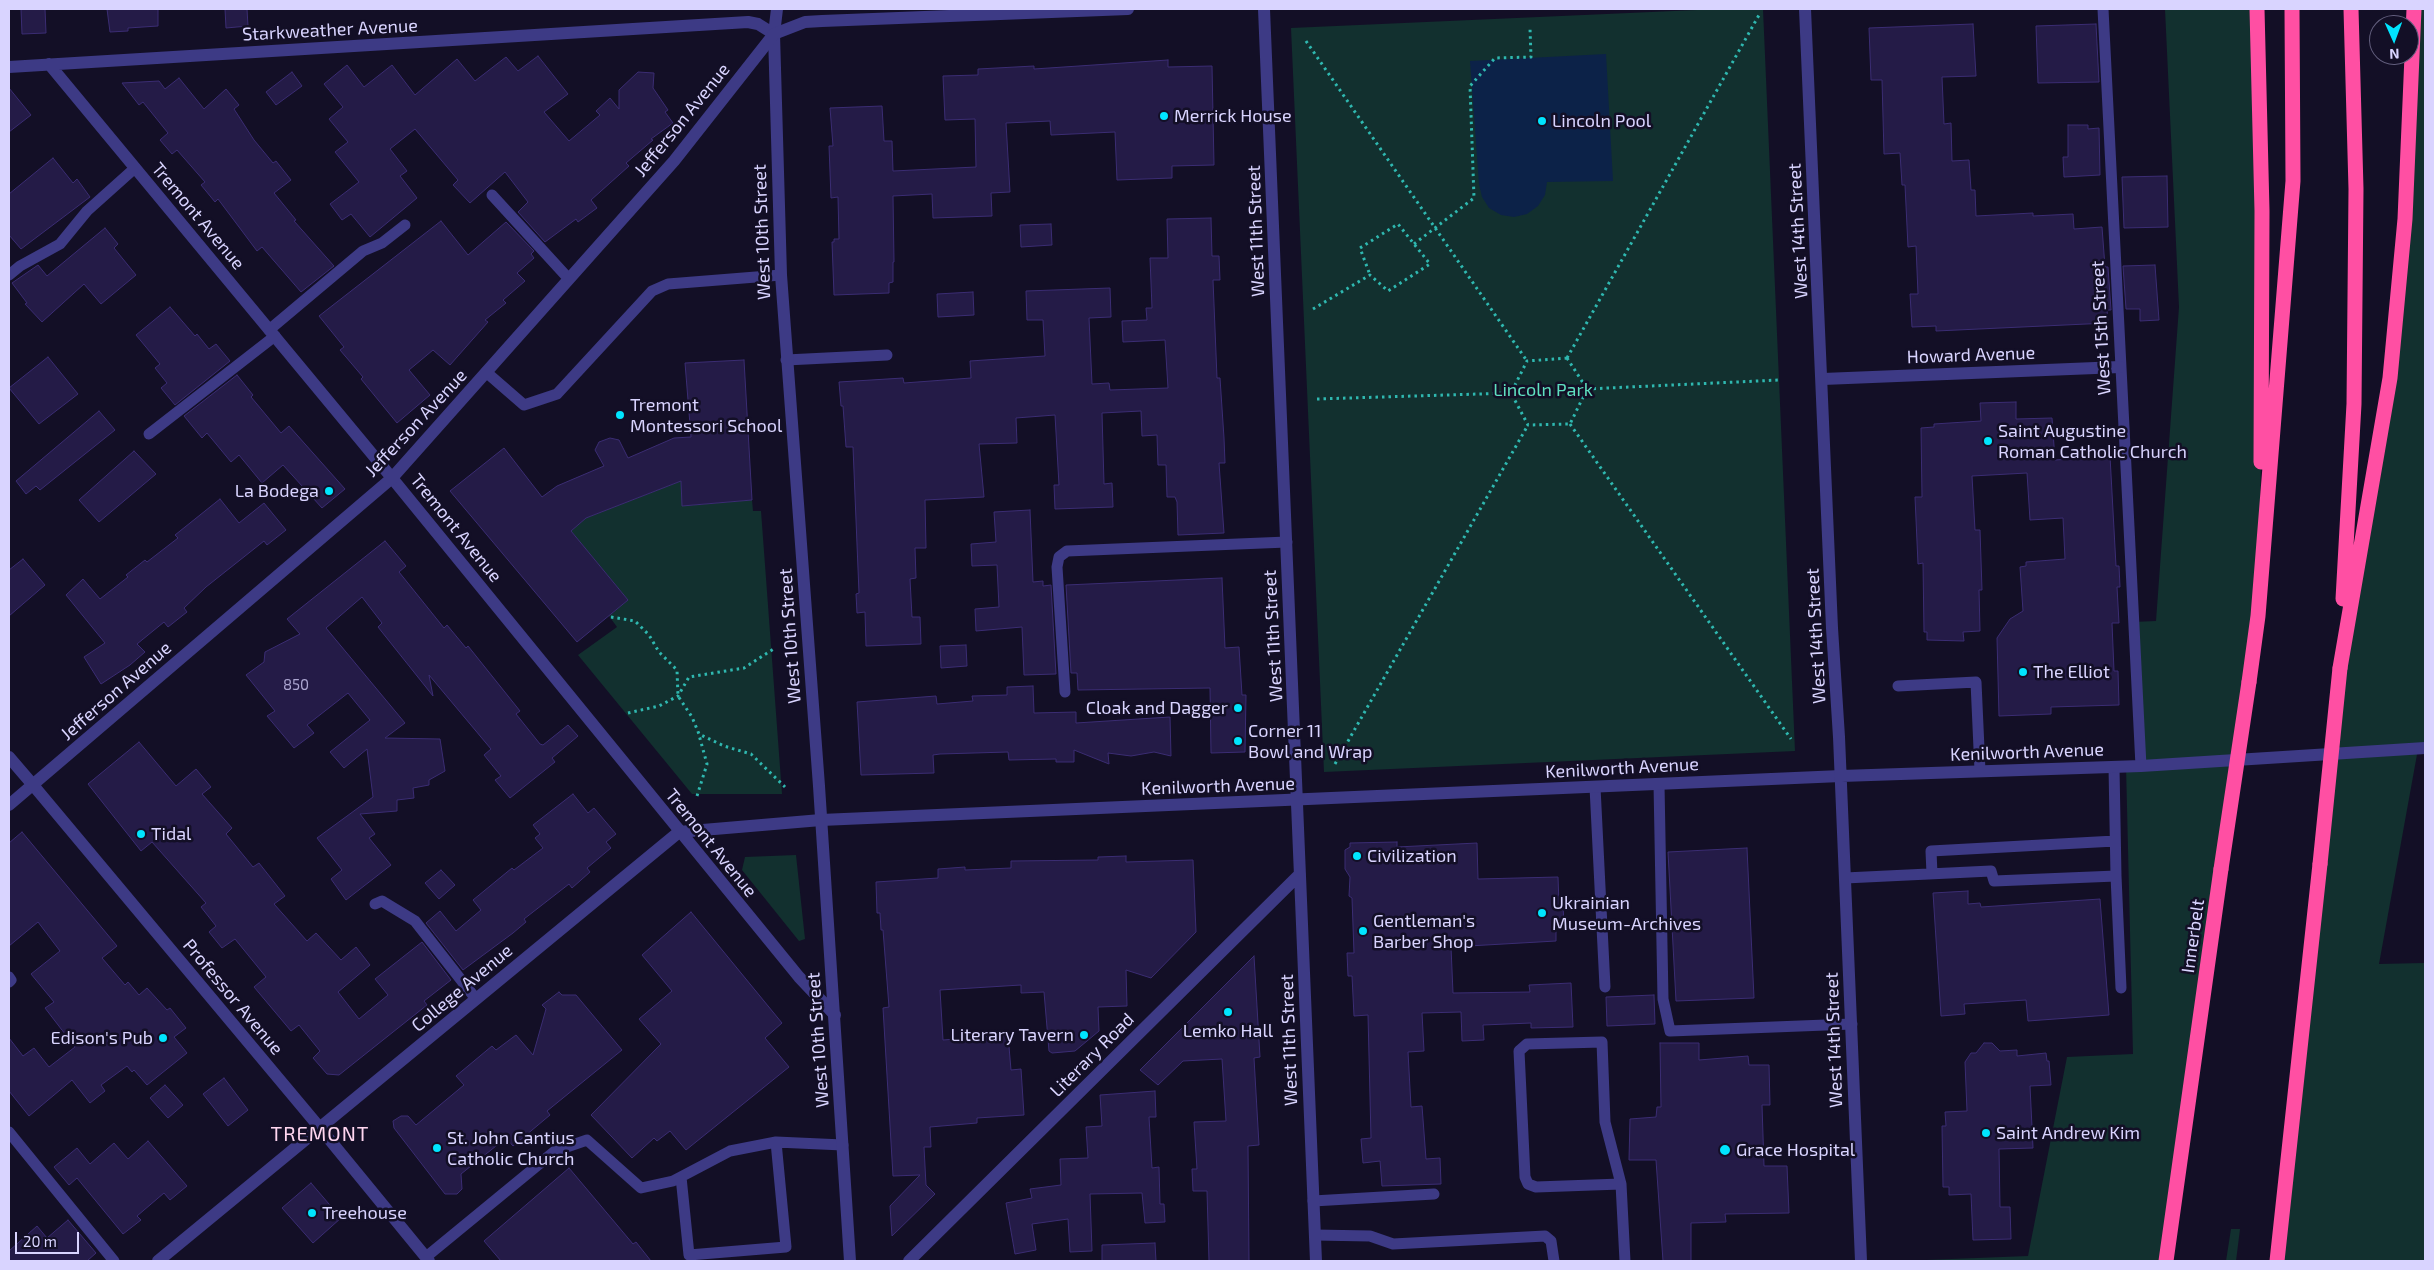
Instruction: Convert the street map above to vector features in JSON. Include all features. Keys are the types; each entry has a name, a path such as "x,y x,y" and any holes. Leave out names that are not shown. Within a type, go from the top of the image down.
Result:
{"highway":[{"path":"2257,9 2260,64 2262,221 2258,616"},
{"path":"2258,616 2292,180 2294,61 2292,9"},
{"path":"2277,1261 2340,668 2354,404 2356,189 2351,9"},
{"path":"2340,668 2390,378 2405,219 2414,9"},
{"name":"Innerbelt","path":"2166,1261 2258,616"}],"street":[{"name":"West 10th Street","path":"777,9 774,34 781,275 821,820 850,1261"},
{"path":"774,34 805,22 822,20 1128,9"},
{"name":"West 11th Street","path":"1264,9 1316,1261"},
{"name":"West 14th Street","path":"1805,9 1823,379 1832,628 1841,776 1861,1261"},
{"name":"Starkweather Avenue","path":"9,67 748,22 758,24 774,34"},
{"name":"Jefferson Avenue","path":"9,804 392,478 674,161 774,34"},
{"name":"Tremont Avenue","path":"49,64 392,478 679,832 799,977 834,1015"},
{"name":"Howard Avenue","path":"1823,379 2120,367"},
{"name":"Kenilworth Avenue","path":"821,820 1841,776 2141,766 2425,748"},
{"name":"Professor Avenue","path":"9,757 320,1128 427,1259"},
{"path":"679,832 821,820"},
{"name":"College Avenue","path":"158,1261 679,832"},
{"name":"Literary Road","path":"909,1261 1300,874"}],"lane":[{"name":"West 15th Street","path":"2103,9 2141,766"},
{"path":"9,275 20,266 60,244 87,211 135,168"},
{"path":"492,194 568,278"},
{"path":"149,434 272,333 363,251 382,243 406,225"},
{"path":"486,372 524,405 557,394 652,290 668,284 781,275"},
{"path":"786,360 887,355"},
{"path":"1065,692 1057,567 1060,557 1067,552 1287,542"},
{"path":"1898,686 1976,682 1980,771"},
{"path":"2114,767 2121,988"},
{"path":"1659,784 1663,999 1670,1031 1852,1024"},
{"path":"1595,787 1605,987"},
{"path":"1932,874 1931,850 2115,841"},
{"path":"1845,878 1991,872 1994,881 2116,876"},
{"path":"375,904 382,902 415,921 476,999"},
{"path":"9,977 11,980 9,982"},
{"path":"1621,1184 1536,1186 1528,1184 1525,1177 1519,1051 1527,1044 1602,1042 1605,1122 1621,1184 1625,1261"},
{"path":"9,1132 114,1261"},
{"path":"427,1259 556,1151 586,1140 641,1188 681,1177 730,1151 776,1142 843,1145"},
{"path":"681,1177 688,1255 786,1247 776,1142"},
{"path":"1313,1201 1434,1194"},
{"path":"1315,1235 1370,1236 1393,1244 1544,1236 1551,1241 1554,1261"}],"path":[{"path":"1567,358 1759,15"},
{"path":"1414,244 1474,198 1470,86 1495,58 1531,57 1530,28"},
{"path":"1306,41 1527,361"},
{"path":"1398,224 1430,264 1388,291 1370,275 1360,248 1398,224"},
{"path":"1313,308 1370,275"},
{"path":"1527,361 1567,358"},
{"path":"1567,358 1587,389"},
{"path":"1511,393 1527,361"},
{"path":"1587,389 1779,380"},
{"path":"1570,424 1587,389"},
{"path":"1317,399 1511,393"},
{"path":"1511,393 1528,425"},
{"path":"1528,425 1570,424"},
{"path":"1570,424 1791,739"},
{"path":"1335,764 1528,425"},
{"path":"611,617 635,621 649,635 659,652 677,670 678,696 692,717 707,764 697,796"},
{"path":"628,713 659,706 678,696 689,677 744,668 775,648"},
{"path":"699,734 724,746 751,754 784,786"}],"green space":[{"name":"Lincoln Park","path":"1719,9 1763,9 1795,751 1324,772 1291,28"},
{"path":"2165,9 2257,9 2262,413 2258,616 2166,1261 1900,1261 2028,1256 2067,1057 2133,1054 2126,766 2140,766 2133,622 2156,621 2179,307"},
{"path":"2414,9 2425,9 2425,747 2418,749 2379,964 2425,963 2425,1261 2277,1261 2340,668 2390,378 2410,65 2419,65 2419,15 2414,15"},
{"path":"681,481 683,506 752,500 753,511 761,511 782,794 692,794 578,655 617,627 609,616 628,600 571,531 586,518"},
{"path":"796,855 805,939 799,941 742,870 745,857"},
{"path":"2231,1229 2240,1229 2236,1261 2226,1261"}],"water":[{"name":"Lincoln Pool","path":"1606,54 1613,181 1547,182 1545,195 1538,206 1527,214 1514,217 1501,215 1489,208 1482,197 1479,184 1470,61"}],"building":[{"path":"21,9 45,9 46,33 22,34"},
{"path":"107,9 158,9 158,26 128,28 128,31 110,32"},
{"path":"225,9 247,9 248,26 226,28"},
{"path":"1973,24 1976,76 1942,77 1944,124 1951,123 1952,161 1969,160 1971,190 1975,190 1976,216 2033,213 2033,216 2073,214 2074,229 2102,227 2105,267 2108,267 2111,310 2107,310 2108,323 1936,331 1936,326 1912,327 1910,294 1918,294 1916,246 1908,247 1905,185 1902,185 1900,153 1884,154 1882,80 1871,80 1869,28"},
{"path":"2096,24 2099,82 2038,83 2036,26"},
{"path":"538,56 568,94 544,112 569,141 600,115 596,111 610,98 619,109 619,90 638,72 654,73 653,88 668,110 665,112 673,123 651,139 653,140 626,163 629,166 591,200 597,208 578,222 576,219 545,242 518,212 528,202 505,172 470,203 453,185 458,180 415,129 390,149 407,171 400,176 417,198 370,237 351,214 342,220 330,204 359,182 335,152 348,142 329,119 343,107 324,84 347,65 364,87 392,65 415,95 457,59 475,81 506,57 518,71"},
{"path":"1168,60 1168,67 1212,66 1214,165 1172,166 1172,178 1117,180 1115,132 1051,135 1050,121 1006,123 1010,192 991,193 992,216 933,218 932,194 893,196 894,262 893,282 889,283 889,293 834,295 832,242 834,242 834,239 839,239 838,197 831,198 829,146 833,146 830,108 882,106 884,141 892,141 893,171 976,167 975,119 945,120 943,76 978,75 978,69 1034,66 1034,69"},
{"path":"292,72 302,86 276,105 266,92"},
{"path":"179,78 204,109 226,89 239,105 234,109 254,140 273,163 276,161 291,180 274,193 296,220 294,221 334,266 301,292 262,247 257,251 218,199 215,202 201,185 205,182 177,150 172,154 160,140 168,133 143,102 139,105 122,83 159,81 165,89"},
{"path":"9,88 31,115 9,132"},
{"path":"2068,125 2088,125 2088,129 2099,128 2100,175 2064,177 2063,157 2068,157"},
{"path":"53,158 73,183 77,179 90,197 21,249 9,235 9,194"},
{"path":"2167,176 2168,227 2124,228 2122,177"},
{"path":"1211,218 1212,256 1219,256 1220,280 1213,280 1217,378 1220,378 1224,438 1225,463 1219,463 1224,533 1178,535 1177,502 1175,497 1167,497 1166,465 1158,465 1157,435 1142,436 1141,411 1102,413 1104,484 1112,483 1113,507 1055,509 1054,485 1059,485 1055,415 1016,418 1017,443 979,444 984,497 925,500 926,548 915,548 916,578 910,579 912,617 920,617 921,644 866,646 865,612 857,613 856,594 859,593 853,447 846,447 839,382 903,378 904,383 971,378 970,361 1045,356 1043,320 1027,320 1026,291 1110,288 1111,317 1089,318 1092,384 1109,383 1110,390 1168,388 1165,340 1123,342 1122,321 1147,320 1146,308 1152,308 1150,258 1168,258 1167,219"},
{"path":"441,221 468,255 506,222 534,251 531,254 534,258 517,273 525,281 503,300 506,303 485,320 488,322 450,365 433,350 409,370 430,395 397,423 361,379 363,377 340,350 344,347 319,316"},
{"path":"1051,224 1052,245 1021,247 1020,225"},
{"path":"105,228 118,244 114,248 136,275 101,304 84,284 42,322 25,304 27,303 12,283 38,265 47,276"},
{"path":"2155,265 2159,320 2140,321 2140,309 2126,309 2123,266"},
{"path":"973,292 974,315 938,317 937,294"},
{"path":"170,307 209,349 216,344 230,361 175,405 161,388 167,383 155,368 160,364 136,335"},
{"path":"48,357 78,394 39,424 9,388"},
{"path":"744,360 752,500 682,506 681,481 586,518 571,531 628,600 577,642 450,491 504,448 542,497 557,486 604,466 595,450 599,442 610,438 619,440 628,458 674,438 691,437 685,363"},
{"path":"237,375 253,395 251,397 281,433 289,426 345,489 322,508 283,465 262,483 239,455 231,462 207,433 202,438 184,416"},
{"path":"2016,402 2016,419 2052,418 2055,460 2110,456 2116,566 2119,566 2120,587 2117,587 2119,623 2112,623 2114,671 2118,671 2119,705 2051,707 2051,714 1999,716 1997,638 2010,619 2023,611 2020,567 2026,566 2026,562 2065,559 2063,518 2030,520 2027,473 1972,476 1975,530 1980,530 1982,590 1979,590 1980,631 1963,632 1964,641 1927,640 1927,632 1924,632 1923,563 1918,564 1915,497 1922,497 1921,428 1934,427 1934,424 1981,421 1980,403"},
{"path":"99,411 115,430 40,490 36,486 26,494 16,481"},
{"path":"134,451 156,474 99,522 79,500"},
{"path":"220,499 239,523 264,503 286,530 267,545 264,541 206,587 184,608 187,612 168,627 164,622 137,644 145,652 130,665 101,684 84,657 105,643 66,595 83,579 100,599 128,577 126,575 145,560 147,562 178,538 175,535"},
{"path":"1030,510 1033,582 1043,581 1043,586 1051,585 1056,674 1024,675 1022,627 976,631 975,609 999,607 997,565 972,566 971,544 996,542 994,512"},
{"path":"385,541 406,566 399,572 444,628 447,625 466,648 468,646 520,711 516,714 540,744 543,745 568,725 578,736 552,758 555,762 510,798 495,780 501,776 484,755 491,749 429,675 433,696 378,627 382,623 362,597 326,628 405,723 385,738 440,739 445,771 429,780 429,785 413,788 414,798 397,800 397,811 360,814 375,834 369,838 391,865 346,900 331,879 342,870 317,838 373,797 367,749 344,768 330,752 370,720 348,693 307,725 314,733 294,748 267,716 275,711 246,675 264,662 265,652 300,634 287,619"},
{"path":"23,559 45,585 9,616 9,570"},
{"path":"1222,578 1225,648 1239,647 1242,695 1246,695 1245,752 1211,753 1210,688 1078,690 1077,673 1071,673 1066,585"},
{"path":"966,645 967,666 941,668 940,646"},
{"path":"1033,686 1034,713 1076,712 1076,723 1170,717 1171,756 1154,752 1131,756 1108,753 1109,764 1074,750 1074,762 1056,762 1056,759 1009,760 1008,752 940,754 933,755 934,773 861,775 857,702 936,696 937,704 973,701 972,696 1007,695 1007,687"},
{"path":"139,742 176,786 196,769 211,787 202,794 232,828 226,834 253,867 259,863 285,896 274,904 307,941 316,933 341,960 356,947 370,965 338,992 359,1019 388,995 375,979 422,942 451,980 424,1001 427,1005 339,1075 327,1074 313,1058 320,1051 299,1025 291,1031 254,987 266,977 235,939 222,948 209,932 216,926 201,907 206,903 152,842 141,851 88,784"},
{"path":"573,794 588,813 594,808 616,834 606,842 611,848 587,868 590,872 572,888 569,884 524,919 526,922 513,933 463,970 426,923 440,911 456,931 481,910 473,900 512,868 514,870 543,848 535,838 540,834 533,825"},
{"path":"22,832 117,946 102,958 125,985 128,982 139,995 147,988 167,1010 170,1008 186,1028 174,1037 187,1053 147,1085 134,1070 132,1072 127,1066 101,1085 105,1091 90,1103 72,1080 29,1116 9,1091 9,1038 23,1056 34,1048 49,1067 75,1047 45,1008 54,1002 31,974 60,951 38,922 9,946 9,843"},
{"path":"1397,842 1397,847 1477,843 1478,879 1558,877 1559,904 1563,904 1564,925 1556,925 1556,941 1451,947 1453,993 1530,992 1529,985 1571,983 1573,1027 1531,1028 1531,1023 1483,1025 1484,1040 1462,1041 1461,1012 1422,1013 1424,1051 1408,1052 1411,1107 1422,1106 1426,1159 1440,1158 1441,1184 1382,1186 1380,1161 1363,1163 1361,1139 1371,1138 1368,1015 1354,1016 1352,976 1348,976 1347,953 1354,953 1352,898 1349,896 1350,877 1345,869 1345,850 1350,847 1350,843"},
{"path":"1747,848 1754,998 1676,1001 1668,852"},
{"path":"1126,856 1126,862 1193,860 1196,932 1151,978 1126,970 1127,1006 1098,1007 1099,1031 1075,1051 1052,1053 1049,1051 1044,992 1021,993 1021,985 940,990 943,1040 1008,1035 1011,1070 1021,1069 1024,1115 977,1118 977,1123 930,1127 931,1147 924,1147 926,1185 935,1194 892,1236 890,1206 920,1175 893,1176 883,1008 889,1007 883,930 881,930 880,913 877,913 876,882 938,878 938,869 965,867 965,870 1011,868 1011,861 1098,860 1098,857"},
{"path":"441,870 455,885 439,899 425,883"},
{"path":"1968,891 1968,904 1980,903 1981,907 2100,899 2109,1015 2028,1021 2026,1000 1964,1004 1965,1014 1941,1016 1933,893"},
{"path":"691,912 782,1023 765,1038 789,1067 686,1150 670,1131 657,1141 654,1138 632,1158 591,1115 661,1044 639,1019 672,991 642,955"},
{"path":"1254,956 1260,1057 1254,1058 1259,1145 1248,1146 1249,1261 1209,1261 1207,1191 1193,1191 1192,1169 1197,1169 1194,1122 1226,1121 1222,1059 1183,1061 1158,1085 1140,1070"},
{"path":"559,992 562,995 576,995 622,1050 547,1111 550,1115 513,1146 506,1138 461,1174 462,1189 457,1194 445,1194 394,1128 393,1121 401,1116 408,1116 416,1125 464,1085 456,1076 492,1046 496,1050 516,1035 533,1055 546,1009 542,1005"},
{"path":"1654,995 1655,1024 1607,1026 1606,997"},
{"path":"1660,1043 1699,1043 1699,1060 1748,1056 1749,1065 1769,1065 1770,1105 1762,1105 1764,1166 1787,1166 1789,1213 1725,1214 1726,1222 1691,1223 1691,1261 1663,1261 1656,1160 1629,1160 1630,1119 1656,1117 1657,1107 1661,1107"},
{"path":"1984,1043 1992,1043 2000,1051 2017,1050 2017,1056 2046,1053 2047,1061 2049,1061 2051,1085 2030,1086 2033,1148 1999,1149 2000,1207 2010,1207 2011,1239 1973,1240 1971,1194 1949,1195 1949,1187 1943,1187 1942,1126 1946,1126 1945,1112 1967,1111 1965,1062 1971,1053 1976,1053"},
{"path":"224,1078 248,1110 228,1126 203,1094"},
{"path":"165,1085 183,1105 168,1118 150,1098"},
{"path":"1155,1091 1156,1117 1149,1117 1152,1168 1159,1167 1160,1204 1164,1204 1165,1222 1145,1223 1142,1193 1090,1194 1092,1251 1070,1252 1068,1219 1032,1224 1036,1250 1015,1254 1006,1203 1032,1198 1030,1189 1061,1185 1060,1159 1088,1158 1086,1127 1102,1126 1100,1095"},
{"path":"148,1141 187,1186 170,1200 164,1193 137,1216 141,1220 123,1234 77,1178 69,1185 54,1167 77,1148 90,1164 114,1143 128,1159"},
{"path":"569,1168 633,1244 636,1242 651,1261 501,1261 484,1241"},
{"name":"Treehouse","path":"311,1183 341,1218 313,1243 282,1208"},
{"path":"68,1220 96,1253 87,1261 9,1261 9,1251 37,1226 47,1238"},
{"path":"1155,1243 1156,1261 1102,1261 1102,1245"}],"place":[{"name":"Merrick House","path":"1164,116"},
{"name":"Lincoln Pool","path":"1542,121"},
{"name":"Tremont Montessori School","path":"620,415"},
{"name":"Saint Augustine Roman Catholic Church","path":"1988,441"},
{"name":"La Bodega","path":"329,491"},
{"name":"The Elliot","path":"2023,672"},
{"name":"Cloak and Dagger","path":"1238,708"},
{"name":"Corner 11 Bowl and Wrap","path":"1238,741"},
{"name":"Tidal","path":"141,834"},
{"name":"Civilization","path":"1357,856"},
{"name":"Ukrainian Museum-Archives","path":"1542,913"},
{"name":"Gentleman's Barber Shop","path":"1363,931"},
{"name":"Lemko Hall","path":"1228,1012"},
{"name":"Literary Tavern","path":"1084,1035"},
{"name":"Edison's Pub","path":"163,1038"},
{"name":"Saint Andrew Kim","path":"1986,1133"},
{"name":"St. John Cantius Catholic Church","path":"437,1148"},
{"name":"Grace Hospital","path":"1725,1150"},
{"name":"Treehouse","path":"312,1213"}],"district":[{"name":"TREMONT","path":"320,1134"}]}
